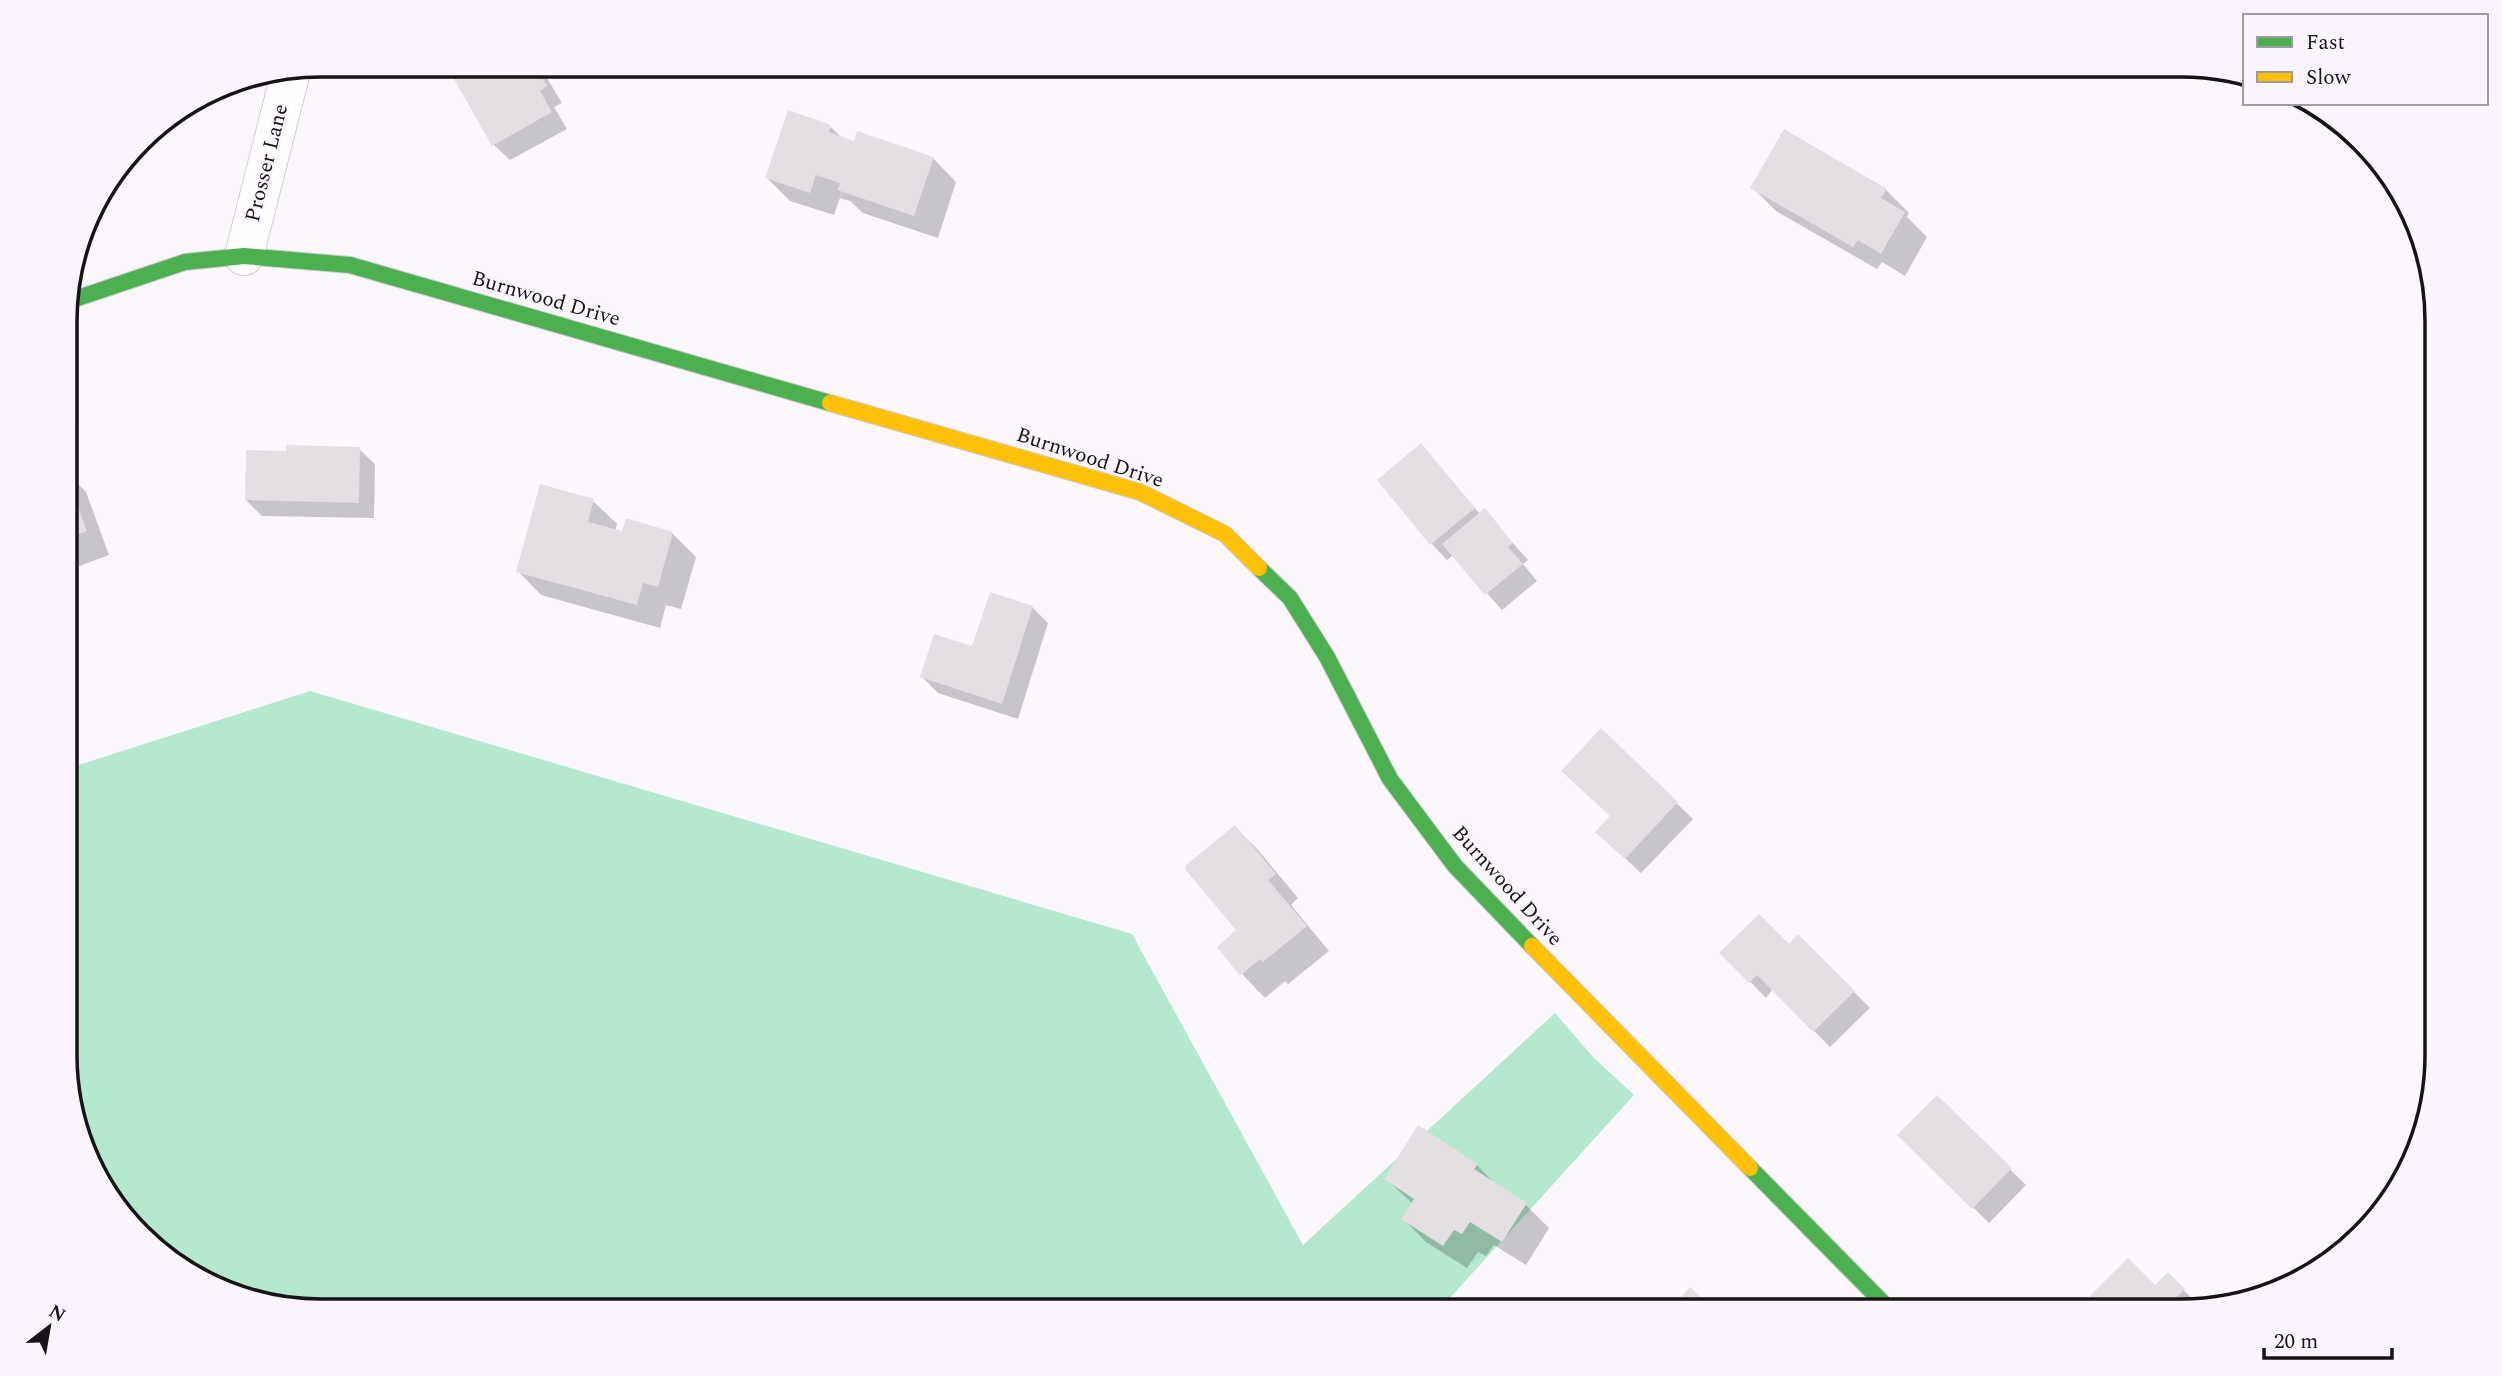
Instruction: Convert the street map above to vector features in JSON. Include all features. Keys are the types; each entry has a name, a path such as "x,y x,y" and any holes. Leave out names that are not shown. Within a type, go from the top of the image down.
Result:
{"street":[{"name":"Prosser Lane","path":"244,256 288,80"},
{"name":"Burnwood Drive","path":"78,299 185,262 244,256 350,265 1140,492 1225,534 1290,598 1327,657 1390,779 1455,866 1878,1298"}],"green space":[{"path":"310,691 1132,934 1303,1245 1555,1013 1594,1058 1634,1095 1449,1298 321,1299 258,1291 213,1274 160,1238 118,1190 102,1163 90,1133 79,1087 77,1055 77,765"}],"building":[{"path":"453,78 542,78 547,86 540,91 552,112 492,146"},
{"path":"788,110 831,125 829,132 854,141 857,131 934,157 914,216 837,190 840,183 816,175 810,193 765,178"},
{"path":"1784,129 1887,189 1881,198 1905,212 1881,254 1858,240 1853,247 1750,188"},
{"path":"1421,443 1475,508 1430,545 1377,480"},
{"path":"286,445 360,447 359,503 245,500 246,450 286,451"},
{"path":"540,484 594,499 588,522 622,531 626,518 673,532 658,587 643,583 637,605 516,572"},
{"path":"78,506 87,531 78,535"},
{"path":"1485,508 1513,543 1508,547 1523,564 1485,595 1442,544"},
{"path":"990,592 1033,606 1002,704 920,677 934,634 972,646"},
{"path":"1601,728 1678,802 1625,859 1595,832 1610,816 1561,771"},
{"path":"1235,825 1276,874 1268,880 1307,926 1263,962 1260,959 1240,976 1217,947 1236,930 1185,869 1186,865"},
{"path":"1759,914 1789,944 1798,934 1855,991 1813,1032 1757,975 1749,983 1719,953"},
{"path":"1937,1095 2012,1168 1972,1209 1897,1135"},
{"path":"1418,1125 1478,1164 1474,1169 1527,1203 1502,1242 1470,1222 1462,1234 1454,1230 1443,1246 1401,1219 1414,1199 1384,1179"},
{"path":"2128,1258 2155,1285 2168,1272 2185,1289 2176,1298 2088,1298"},
{"path":"1690,1287 1702,1298 1680,1298"}],"traffic: fast":[{"path":"78,298 185,262 244,256 350,265 830,403"},
{"path":"1259,568 1290,598 1327,657 1390,779 1455,866 1532,946"},
{"path":"1750,1168 1878,1298"}],"traffic: slow":[{"path":"830,403 1140,492 1225,534 1259,568"},
{"path":"1532,946 1750,1168"}]}
